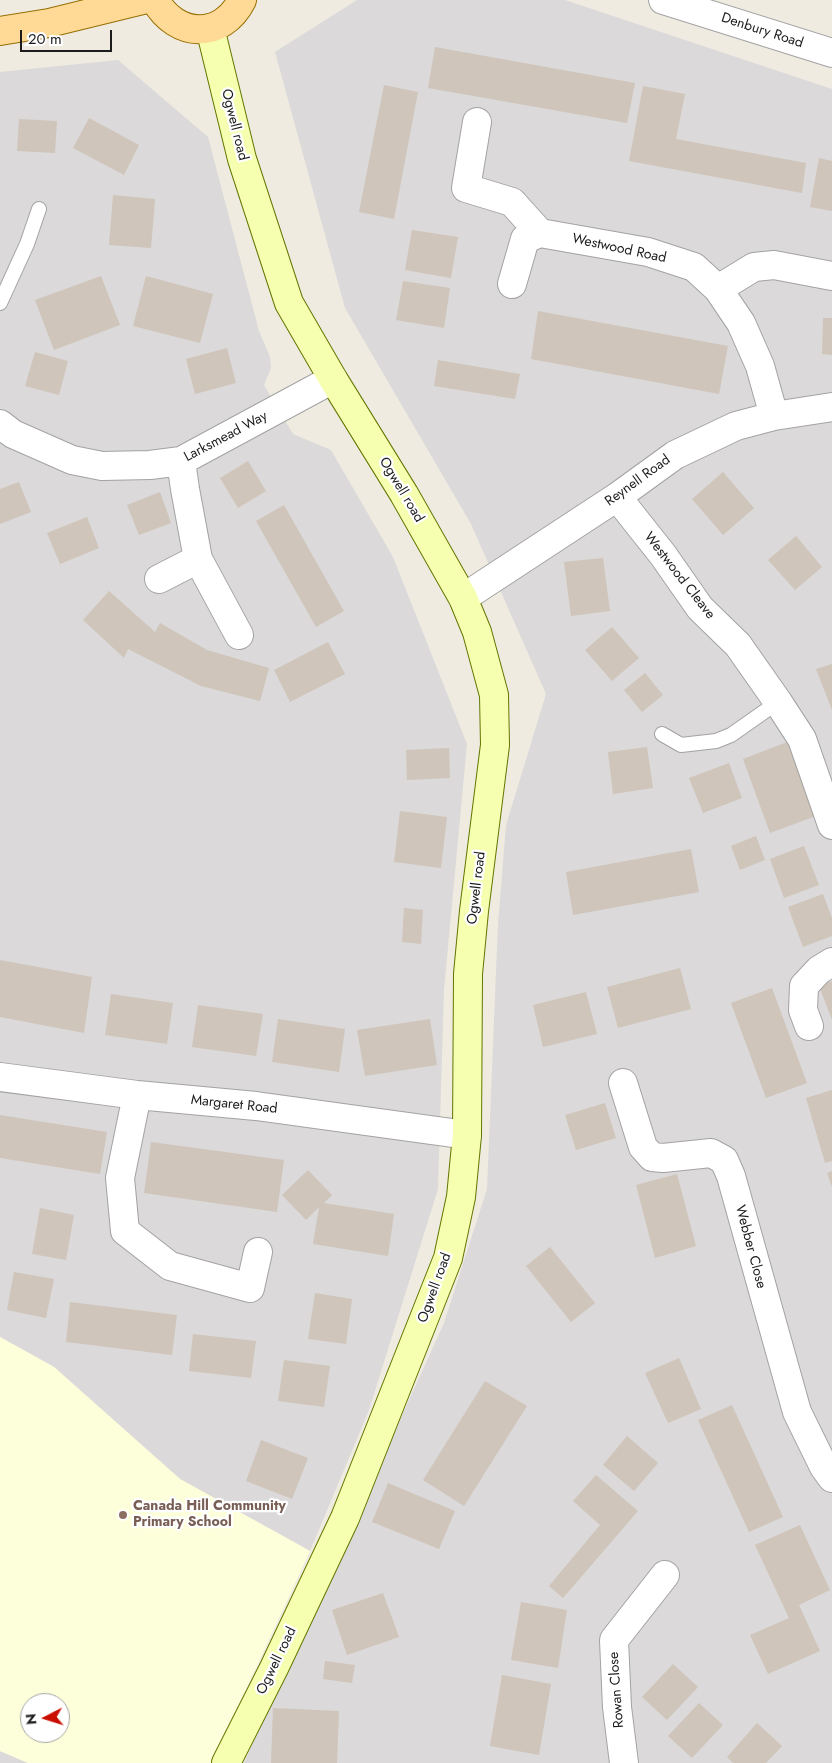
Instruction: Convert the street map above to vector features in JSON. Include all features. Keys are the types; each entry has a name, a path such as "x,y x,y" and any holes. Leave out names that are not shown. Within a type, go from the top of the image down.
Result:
{"main road":[{"path":"0,31 49,23 144,0"},
{"path":"155,0 161,10 171,20 192,29 210,28 220,24 232,16 242,0"}],"street":[{"name":"Denbury Road","path":"663,0 832,53"},
{"name":"Ogwell road","path":"210,28 242,159 289,303 333,379 404,494 463,598 477,632 494,695 495,745 468,974 468,1135 461,1197 445,1264 345,1518 274,1668 226,1763"},
{"path":"477,122 466,188 512,202 540,233 525,239 512,284"},
{"name":"Westwood Road","path":"540,233 648,252 694,267 718,289 741,323 760,366 774,416"},
{"path":"718,289 754,267 774,264 832,276"},
{"name":"Larksmead Way","path":"0,424 13,434 72,460 102,466 150,465 182,461 333,379"},
{"name":"Reynell Road","path":"463,598 617,498 676,455 736,426 774,416 832,407"},
{"path":"182,461 185,489 198,559 239,635"},
{"name":"Westwood Cleave","path":"617,498 663,555 700,608 738,645 778,702 802,739 832,825"},
{"path":"158,579 198,559"},
{"path":"809,1026 803,1010 804,986 819,970 832,962"},
{"name":"Margaret Road","path":"0,1077 137,1095 256,1106 468,1135"},
{"name":"Webber Close","path":"623,1082 643,1147 652,1157 663,1158 711,1153 724,1160 731,1176 797,1412 824,1467 832,1478"},
{"path":"137,1095 120,1178 125,1231 170,1266 250,1288 258,1252"},
{"name":"Rowan Close","path":"624,1763 617,1707 614,1640 665,1575"}],"lane":[{"path":"0,303 27,244 40,209"},
{"path":"662,734 681,745 716,741 731,735 778,702"}],"shaded area":[{"path":"357,0 565,0 832,89 832,1763 244,1763 444,1323 487,1189 498,924 506,825 546,694 471,524 345,308 275,52"},
{"path":"118,60 208,137 259,331 270,357 271,368 264,385 293,434 331,450 393,557 467,744 444,990 438,1189 369,1410 310,1551 180,1479 54,1367 0,1337 0,72"},
{"name":"Canada Hill Community Primary School","path":"0,1337 54,1367 180,1479 310,1551 212,1763 28,1763 0,1751"},
{"path":"0,1751 28,1763 0,1763"}],"building":[{"path":"435,47 635,83 627,123 428,88"},
{"path":"384,85 418,92 394,219 359,212"},
{"path":"643,86 685,94 676,139 806,163 802,193 629,161"},
{"path":"89,118 139,145 124,175 73,148"},
{"path":"19,119 57,121 55,153 17,151"},
{"path":"819,158 832,161 832,211 810,207"},
{"path":"113,195 155,199 151,248 109,245"},
{"path":"412,230 458,237 451,278 405,270"},
{"path":"101,276 120,325 54,350 35,300"},
{"path":"146,276 213,294 200,343 133,326"},
{"path":"403,281 450,288 444,328 396,320"},
{"path":"538,311 728,346 719,394 531,359"},
{"path":"823,318 832,318 832,355 822,354"},
{"path":"227,348 236,383 195,394 186,359"},
{"path":"35,352 68,361 59,395 25,386"},
{"path":"438,360 520,374 515,399 434,386"},
{"path":"248,461 266,491 238,508 220,478"},
{"path":"723,472 754,508 723,535 692,499"},
{"path":"19,482 31,512 0,524 0,489"},
{"path":"160,492 171,523 139,535 127,505"},
{"path":"284,505 344,611 316,627 256,521"},
{"path":"87,517 99,548 60,564 47,533"},
{"path":"796,536 822,567 795,590 768,560"},
{"path":"603,558 610,611 571,616 564,562"},
{"path":"109,591 155,632 160,623 207,650 269,668 260,701 201,686 128,649 124,658 83,620"},
{"path":"612,627 639,658 612,681 585,650"},
{"path":"328,642 345,674 290,702 274,670"},
{"path":"832,664 832,710 816,669"},
{"path":"645,673 663,695 642,712 624,690"},
{"path":"787,742 816,816 770,833 743,759"},
{"path":"647,747 653,788 613,794 608,752"},
{"path":"449,748 450,778 407,780 406,750"},
{"path":"729,763 742,798 703,813 689,778"},
{"path":"400,811 447,817 441,868 394,862"},
{"path":"756,836 765,860 740,870 731,846"},
{"path":"804,846 819,885 784,898 770,859"},
{"path":"691,849 699,892 573,915 566,872"},
{"path":"823,894 832,918 832,936 803,947 788,907"},
{"path":"404,908 423,910 421,944 402,942"},
{"path":"0,960 92,977 84,1033 0,1017"},
{"path":"680,968 691,1009 618,1028 607,987"},
{"path":"832,981 832,1020 819,986"},
{"path":"772,988 807,1083 766,1098 731,1003"},
{"path":"586,992 597,1034 543,1047 533,1005"},
{"path":"111,994 173,1003 167,1044 105,1035"},
{"path":"198,1005 263,1014 256,1056 192,1047"},
{"path":"278,1019 345,1029 339,1072 272,1062"},
{"path":"430,1019 437,1065 365,1076 357,1030"},
{"path":"832,1090 832,1161 825,1163 806,1098"},
{"path":"605,1103 616,1138 576,1150 565,1115"},
{"path":"0,1115 107,1132 100,1174 0,1158"},
{"path":"151,1142 284,1160 277,1212 144,1193"},
{"path":"308,1170 332,1195 324,1203 394,1214 388,1256 313,1244 319,1207 306,1220 282,1195"},
{"path":"832,1171 832,1187 827,1173"},
{"path":"677,1174 696,1246 655,1258 636,1185"},
{"path":"40,1208 74,1215 66,1260 32,1254"},
{"path":"550,1247 595,1303 571,1322 526,1266"},
{"path":"14,1272 54,1279 46,1318 7,1310"},
{"path":"315,1293 352,1299 346,1344 308,1339"},
{"path":"70,1302 177,1315 172,1355 66,1342"},
{"path":"193,1334 256,1341 251,1378 189,1371"},
{"path":"679,1358 701,1409 668,1423 645,1373"},
{"path":"284,1360 330,1366 324,1407 278,1401"},
{"path":"485,1381 527,1406 464,1506 423,1480"},
{"path":"732,1405 783,1517 749,1532 698,1420"},
{"path":"627,1436 658,1463 634,1491 603,1465"},
{"path":"261,1440 308,1458 292,1499 246,1481"},
{"path":"596,1475 638,1511 563,1598 549,1586 600,1525 573,1501"},
{"path":"388,1483 455,1511 439,1549 372,1522"},
{"path":"800,1525 830,1590 799,1605 820,1651 768,1674 750,1635 789,1618 755,1545"},
{"path":"383,1593 399,1637 347,1655 332,1610"},
{"path":"521,1602 567,1610 558,1668 511,1660"},
{"path":"325,1661 355,1665 352,1683 323,1679"},
{"path":"673,1664 698,1687 667,1720 642,1697"},
{"path":"502,1675 551,1684 539,1755 490,1746"},
{"path":"699,1703 723,1725 692,1758 668,1736"},
{"path":"273,1708 339,1711 337,1763 271,1763"},
{"path":"757,1723 782,1746 766,1763 733,1763 727,1757"}],"place":[{"name":"Canada Hill Community Primary School","path":"123,1515"}]}
